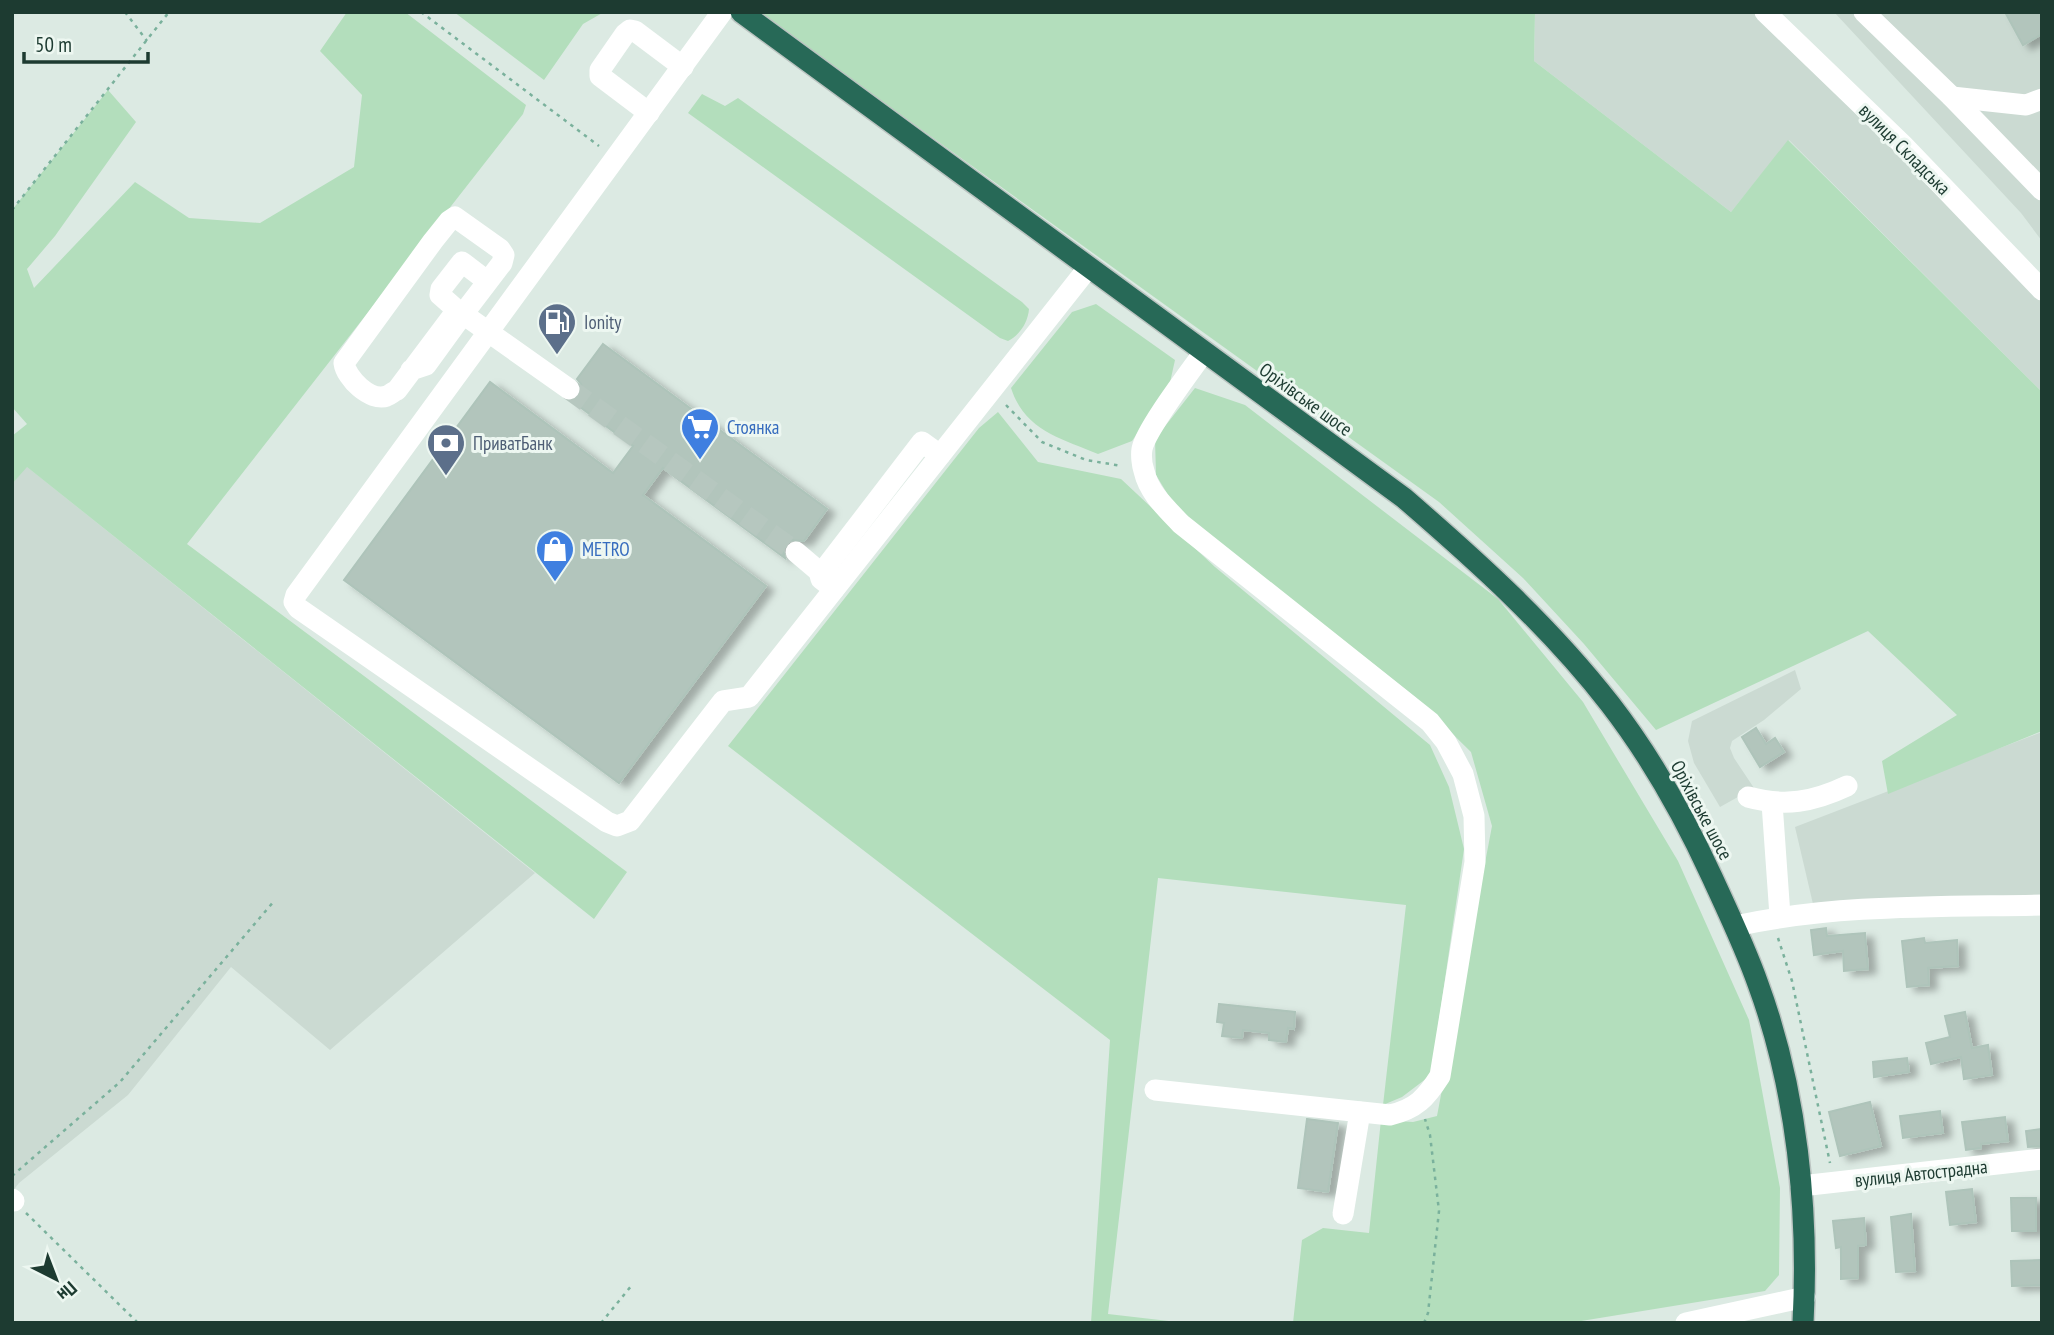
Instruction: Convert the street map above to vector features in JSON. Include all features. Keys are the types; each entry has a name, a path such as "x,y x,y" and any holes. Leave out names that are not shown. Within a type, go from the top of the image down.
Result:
{"highway":[{"name":"Оріхівське шосе","path":"741,12 1404,498 1476,560 1565,651 1610,704 1649,759 1696,842 1759,985 1775,1040 1791,1113 1801,1186 1805,1243 1803,1323"}],"street":[{"path":"722,12 296,595 294,602 298,608 607,822 617,826 630,821 723,701 749,697 922,442 940,455"},
{"name":"вулиця Складська","path":"1765,12 1903,145 2042,290"},
{"path":"1864,12 1952,97 2042,190"},
{"path":"649,114 600,76 600,70 625,34 630,30 635,31 683,67"},
{"path":"1952,97 2026,105 2042,99"},
{"path":"456,217 483,235 500,249 504,255 502,262 461,313 430,342 397,390 387,396 378,397 350,378 345,372 344,363 449,220 456,217"},
{"path":"439,295 483,235"},
{"path":"433,241 488,281"},
{"path":"828,582 940,455 1088,268"},
{"path":"410,272 461,313 569,389"},
{"path":"1155,1090 1390,1115 1406,1112 1427,1097 1440,1076 1475,862 1474,816 1463,774 1446,742 1430,722 1235,570 1181,524 1149,486 1143,469 1142,448 1203,352"},
{"path":"796,552 828,582"},
{"path":"1748,797 1772,803 1821,798 1847,786"},
{"path":"1772,803 1776,917"},
{"path":"1735,926 1776,917 1865,908 2042,905"},
{"path":"1343,1214 1360,1112"},
{"name":"вулиця Автострадна","path":"1801,1186 2042,1159"},
{"path":"1686,1323 1805,1297"}],"path":[{"path":"125,12 147,40"},
{"path":"12,210 169,12"},
{"path":"421,12 616,159"},
{"path":"992,390 1042,442 1086,460 1143,469"},
{"path":"12,1176 120,1083 275,900"},
{"path":"1776,917 1834,1182"},
{"path":"1419,1102 1430,1135 1439,1211 1428,1313 1424,1323"},
{"path":"13,1200 138,1323"},
{"path":"601,1323 632,1285"}],"shaded area":[{"path":"1535,12 1765,12 2042,290 2042,392 1789,140 1731,212 1534,61"},
{"path":"1834,12 2042,12 2042,241 2021,213"},
{"path":"26,466 535,873 330,1050 231,967 128,1095 19,1183 12,1192 12,484"},
{"path":"1795,670 1801,689 1764,720 1732,741 1730,748 1734,758 1754,788 1720,807 1694,763 1688,741 1692,721"},
{"path":"2042,732 2042,898 1813,904 1795,827"}],"green space":[{"path":"347,12 405,12 526,105 523,114 187,544 627,872 594,919 27,467 12,484 12,436 27,424 12,407 12,210 108,90 136,122 55,236 27,269 34,288 135,182 189,218 260,223 354,167 362,95 320,51"},
{"path":"454,12 604,12 583,24 544,80"},
{"path":"758,12 1535,12 1534,61 1731,212 1788,140 2042,392 2042,731 1888,794 1882,761 1957,715 1868,631 1656,730 1584,644 1523,578 1439,502"},
{"path":"702,94 725,106 738,98 1022,302 1029,309 1023,328 1008,341 1000,338 688,113"},
{"path":"1096,304 1175,360 1169,387 1132,441 1098,454 1035,424 1017,403 1011,388 1072,312"},
{"path":"1195,388 1245,405 1498,599 1583,702 1678,861 1749,1020 1780,1188 1779,1275 1765,1291 1569,1323 1293,1323 1302,1240 1323,1228 1369,1233 1381,1120 1413,1122 1437,1116 1492,826 1471,752 1415,697 1176,508 1156,475 1155,439"},
{"path":"998,412 1038,462 1121,479 1215,567 1430,745 1449,787 1464,849 1431,1075 1402,1097 1383,1105 1406,905 1158,878 1108,1314 1186,1323 1091,1323 1110,1040 728,746 979,428"}],"building":[{"path":"2005,12 2042,12 2042,34 2023,45"},
{"name":"METRO","path":"603,344 827,509 804,541 792,540 786,543 783,550 785,558 663,468 643,495 766,586 619,783 344,580 490,382 613,473 633,446 572,401 579,397 582,391 577,379"},
{"path":"1756,728 1766,744 1775,738 1784,752 1760,767 1742,737"},
{"path":"1826,928 1827,936 1865,933 1868,969 1844,971 1843,951 1814,955 1811,930"},
{"path":"1924,938 1925,943 1957,940 1958,966 1928,968 1929,985 1907,987 1902,941"},
{"path":"1219,1004 1295,1012 1294,1029 1288,1028 1286,1042 1269,1040 1269,1033 1243,1030 1242,1038 1222,1036 1224,1023 1217,1022"},
{"path":"1965,1012 1972,1048 1988,1045 1992,1075 1964,1079 1961,1057 1931,1064 1926,1043 1950,1037 1945,1016"},
{"path":"1907,1058 1909,1072 1874,1077 1873,1062"},
{"path":"1870,1102 1881,1146 1840,1156 1829,1112"},
{"path":"1940,1111 1943,1133 1903,1138 1900,1116"},
{"path":"2005,1117 2008,1141 1981,1144 1981,1148 1966,1150 1962,1122"},
{"path":"1307,1119 1338,1123 1328,1192 1298,1188"},
{"path":"2042,1129 2042,1146 2028,1147 2026,1131"},
{"path":"1972,1189 1976,1222 1950,1225 1946,1192"},
{"path":"2011,1198 2036,1198 2036,1231 2012,1231"},
{"path":"1911,1214 1915,1271 1896,1272 1891,1217"},
{"path":"1864,1218 1866,1245 1858,1246 1858,1278 1841,1279 1841,1247 1836,1248 1833,1221"},
{"path":"2042,1260 2042,1285 2012,1286 2011,1261"}],"tunnel":[{"path":"569,389 796,552"}],"place":[{"name":"Ionity","path":"557,356"},
{"name":"Стоянка","path":"700,461"},
{"name":"ПриватБанк","path":"446,477"},
{"name":"METRO","path":"555,583"}]}
